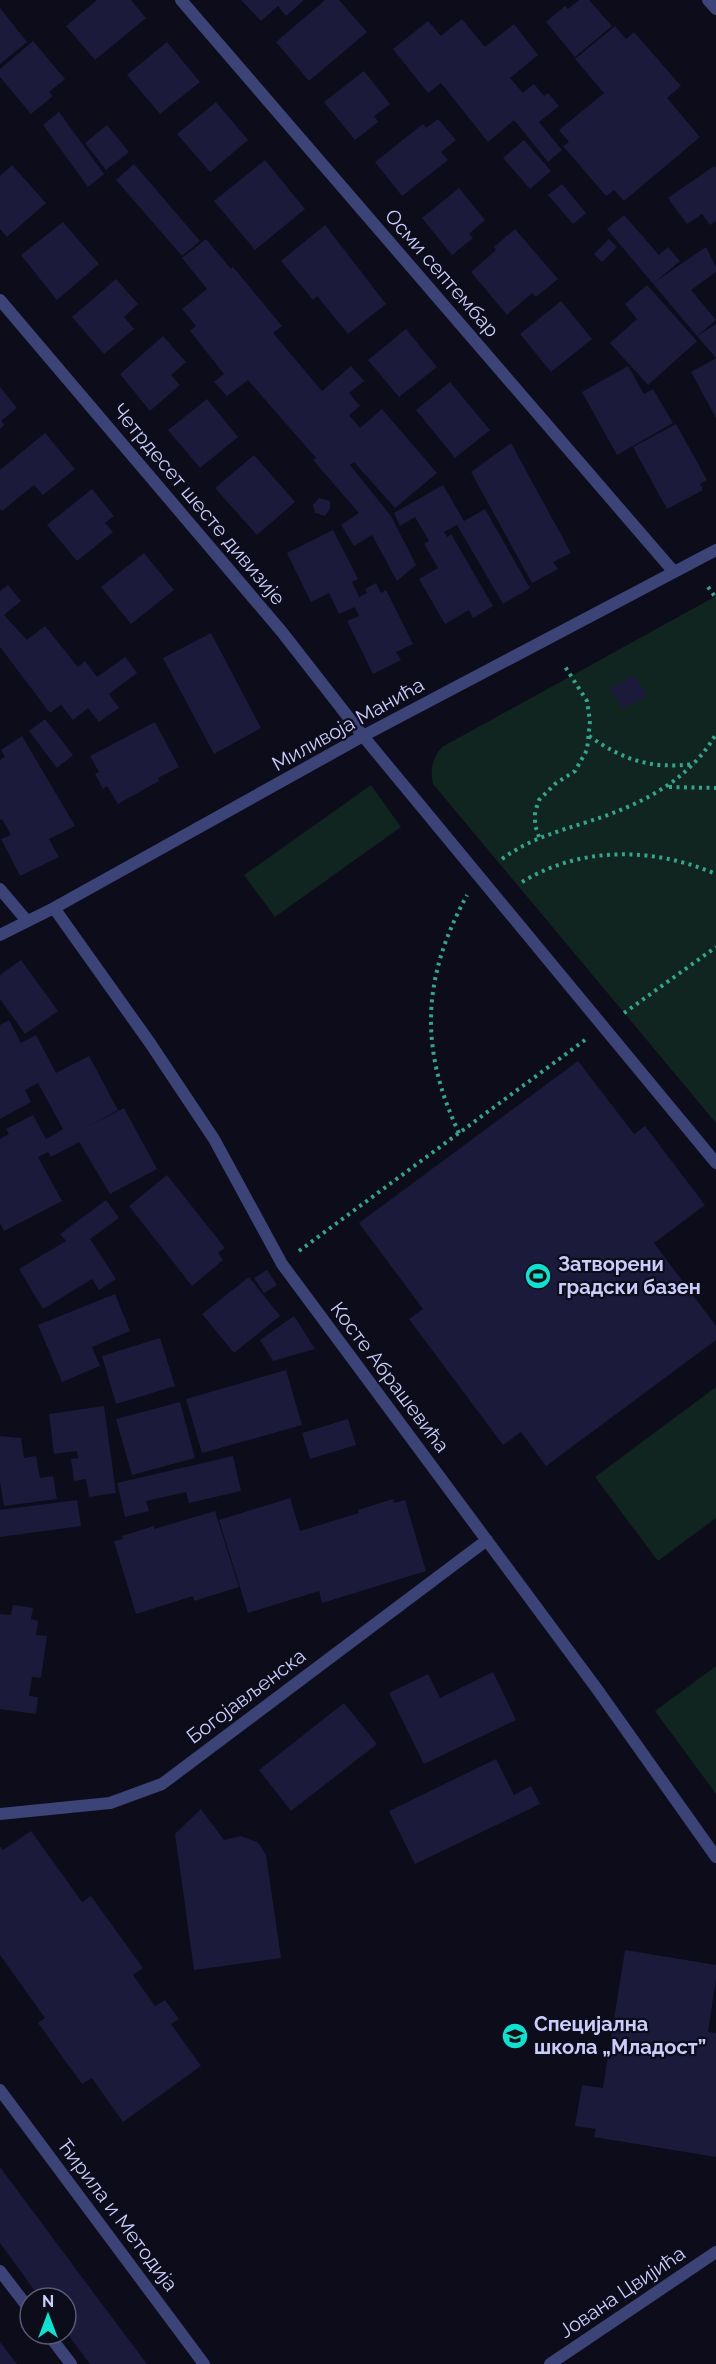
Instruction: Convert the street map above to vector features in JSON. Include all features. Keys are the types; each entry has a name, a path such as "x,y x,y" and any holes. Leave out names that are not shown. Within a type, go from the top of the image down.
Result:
{"street":[{"name":"Осми септембар","path":"181,0 674,572"},
{"path":"708,0 716,9"},
{"name":"Четрдесет шесте дивизије","path":"0,300 282,632 363,736 716,1162"},
{"name":"Миливоја Манића","path":"0,935 54,908 363,736 716,550"},
{"path":"0,889 27,921"},
{"name":"Косте Абрашевића","path":"54,908 150,1043 213,1140 282,1264 487,1540 716,1857"},
{"name":"Богојављенска","path":"0,1814 110,1803 162,1784 487,1540"},
{"name":"Ћирила и Методија","path":"0,2090 204,2364"},
{"name":"Јована Цвијића","path":"550,2364 716,2252"},
{"path":"0,2271 18,2294"},
{"path":"57,2346 71,2364"}],"path":[{"path":"708,587 716,598"},
{"path":"539,837 535,825 535,812 539,800 546,791 575,771 587,750 590,736 587,701 564,665"},
{"path":"502,859 539,837 609,815 667,787 695,764 716,734"},
{"path":"590,736 609,750 631,760 652,765 695,764"},
{"path":"709,747 716,746"},
{"path":"667,787 716,788"},
{"path":"522,882 565,861 614,853 664,858 716,874"},
{"path":"459,1133 438,1081 432,1053 430,1025 436,970 454,919 467,895"},
{"path":"624,1013 716,947"},
{"path":"282,1264 587,1039"}],"green space":[{"path":"716,596 716,1123 433,784 432,774 434,760 442,747"},
{"path":"371,785 401,827 275,917 244,875"},
{"path":"716,1387 716,1518 658,1561 595,1477"},
{"path":"716,1666 716,1794 655,1711"}],"building":[{"path":"97,0 131,0 146,18 95,60 66,26"},
{"path":"241,0 304,0 286,16 278,6 261,21"},
{"path":"325,0 339,0 367,32 309,81 276,42"},
{"path":"579,0 589,0 612,26 575,57 546,22 565,6 568,9"},
{"path":"0,8 27,42 0,64"},
{"path":"462,19 485,47 514,24 538,55 510,78 523,93 534,84 544,96 548,93 559,106 539,122 562,150 548,162 514,120 488,142 441,83 428,93 393,49 428,21 441,36"},
{"path":"615,26 626,39 634,32 681,86 667,98 700,137 624,201 614,190 606,196 563,146 569,142 559,130 604,93 575,59"},
{"path":"33,41 65,79 49,92 53,96 31,114 0,77 0,69"},
{"path":"167,42 200,82 160,114 127,75"},
{"path":"364,71 390,104 374,116 378,122 355,140 324,102"},
{"path":"216,102 248,140 210,172 177,134"},
{"path":"59,112 104,174 88,187 43,125"},
{"path":"438,119 456,140 441,152 448,160 402,196 375,162 423,124 426,128"},
{"path":"107,125 129,152 106,170 85,143"},
{"path":"524,140 551,171 530,189 503,158"},
{"path":"265,160 305,209 255,250 214,201"},
{"path":"134,164 200,241 182,256 116,180"},
{"path":"12,165 46,203 7,237 0,229 0,176"},
{"path":"714,166 716,168 716,221 710,225 702,214 687,224 668,198"},
{"path":"562,184 586,213 573,224 548,195"},
{"path":"459,188 485,220 469,234 473,238 452,255 422,218"},
{"path":"624,215 659,255 668,247 680,261 655,282 706,247 716,267 716,272 691,290 716,320 697,336 607,229"},
{"path":"63,222 99,264 57,300 21,255"},
{"path":"325,225 386,304 348,334 317,296 313,300 281,261"},
{"path":"515,229 558,279 536,297 532,293 507,315 471,272 496,250 494,247"},
{"path":"206,239 231,269 233,267 282,326 273,333 322,391 351,366 364,381 349,393 360,406 349,415 360,428 382,409 437,473 395,508 354,462 350,465 391,516 416,565 397,581 372,535 354,546 341,525 359,513 313,460 316,458 248,380 227,396 214,382 224,374 190,331 196,326 182,309 207,289 182,258"},
{"path":"609,239 617,247 602,262 594,254"},
{"path":"116,279 138,304 124,317 134,329 104,354 72,317"},
{"path":"647,285 697,341 648,385 610,343 637,319 625,304"},
{"path":"561,301 592,339 551,372 520,334"},
{"path":"716,324 716,358 697,336"},
{"path":"406,329 437,367 399,397 368,360"},
{"path":"163,336 186,362 171,375 180,385 150,411 120,374"},
{"path":"716,358 716,418 691,372"},
{"path":"628,366 644,394 653,389 673,423 617,455 582,392"},
{"path":"450,382 490,430 455,458 416,410"},
{"path":"0,387 17,408 1,421 4,425 0,429"},
{"path":"207,399 238,437 200,468 168,430"},
{"path":"676,424 707,480 700,484 703,490 667,509 633,447"},
{"path":"45,433 75,469 43,495 34,485 2,511 0,509 0,470"},
{"path":"511,443 571,553 553,562 558,569 532,583 471,472"},
{"path":"254,455 295,502 257,535 215,488"},
{"path":"443,485 464,521 485,509 530,588 503,604 457,525 444,532 447,537 451,534 493,606 473,618 469,610 445,624 419,579 438,568 424,544 429,541 415,517 400,526 394,513"},
{"path":"92,489 114,516 105,523 113,532 77,561 47,525"},
{"path":"319,498 330,501 330,509 325,516 315,513 313,505"},
{"path":"333,530 358,579 352,582 359,597 367,593 365,589 376,583 381,593 386,590 413,644 396,652 401,660 373,674 347,621 359,616 355,607 339,614 329,593 311,602 287,553"},
{"path":"144,553 174,590 131,624 101,587"},
{"path":"8,585 21,601 4,615 27,640 45,626 78,667 85,661 97,677 125,657 137,673 109,694 119,708 99,722 88,708 73,720 61,705 50,713 0,647 0,591"},
{"path":"211,633 261,728 214,754 163,658"},
{"path":"635,675 647,696 622,709 610,688"},
{"path":"45,719 73,755 57,768 29,731"},
{"path":"155,722 179,767 118,804 107,786 103,789 95,774 99,772 90,756"},
{"path":"22,736 75,826 49,839 59,857 20,876 1,839 11,835 2,819 0,820 0,760 5,757 1,750"},
{"path":"21,960 58,1011 25,1034 0,999 0,975"},
{"path":"9,1020 21,1043 36,1035 56,1073 89,1056 118,1110 87,1127 124,1108 157,1169 110,1194 79,1142 51,1157 48,1152 38,1157 62,1201 4,1231 0,1223 0,1139 9,1134 6,1129 33,1115 46,1139 63,1129 38,1083 25,1090 31,1102 0,1119 0,1025"},
{"name":"Затворени градски базен","path":"578,1061 634,1134 645,1126 705,1205 654,1243 716,1326 716,1340 546,1466 521,1432 503,1445 409,1319 423,1309 359,1223"},
{"path":"167,1175 225,1248 218,1253 223,1260 192,1286 129,1206"},
{"path":"106,1200 119,1218 90,1239 116,1279 99,1290 92,1279 43,1309 19,1269 66,1241 60,1234"},
{"path":"267,1270 277,1285 264,1293 254,1278"},
{"path":"249,1277 280,1316 234,1353 202,1314"},
{"path":"115,1294 130,1331 92,1347 100,1366 62,1382 38,1325"},
{"path":"294,1316 315,1349 273,1361 260,1340"},
{"path":"160,1338 175,1386 116,1404 102,1356"},
{"path":"286,1370 302,1425 202,1453 186,1399"},
{"path":"180,1402 195,1458 132,1475 116,1419"},
{"path":"104,1406 116,1493 89,1497 86,1479 74,1481 71,1459 78,1458 77,1451 54,1454 49,1414"},
{"path":"348,1419 356,1445 310,1459 302,1433"},
{"path":"0,1436 21,1438 24,1458 36,1456 40,1478 53,1476 57,1499 4,1506 0,1482"},
{"path":"233,1456 241,1491 189,1503 186,1492 146,1501 149,1511 125,1517 117,1483"},
{"path":"290,1498 300,1531 359,1513 358,1510 393,1499 394,1503 405,1500 426,1571 322,1603 319,1591 248,1613 219,1520"},
{"path":"77,1500 81,1526 0,1537 0,1510"},
{"path":"215,1511 239,1587 194,1601 193,1596 136,1614 114,1541 123,1539 122,1536 154,1526 154,1529"},
{"path":"13,1605 33,1608 31,1619 38,1621 36,1635 47,1636 41,1678 32,1677 29,1696 38,1697 36,1714 0,1709 0,1614 11,1615"},
{"path":"493,1672 516,1720 424,1764 389,1693 428,1674 440,1698"},
{"path":"344,1703 377,1744 291,1811 259,1770"},
{"path":"496,1759 514,1795 531,1786 540,1804 415,1864 389,1811"},
{"path":"201,1809 224,1840 241,1836 257,1842 266,1855 281,1958 194,1970 175,1834"},
{"path":"31,1831 82,1902 91,1896 143,1968 133,1975 155,2006 165,2000 179,2019 171,2024 201,2066 123,2122 92,2078 82,2084 38,2023 45,2018 0,1955 0,1846 3,1850"},
{"path":"625,1950 716,1965 708,2032 716,2033 716,2157 594,2137 596,2129 575,2126 582,2085 603,2088"},
{"path":"0,2167 147,2364 90,2364 76,2346 78,2286 31,2286 0,2243"},
{"path":"0,2342 17,2364 0,2364"}],"place":[{"name":"Затворени градски базен","path":"538,1276"},
{"name":"Специјална школа „Младост”","path":"515,2036"}]}
